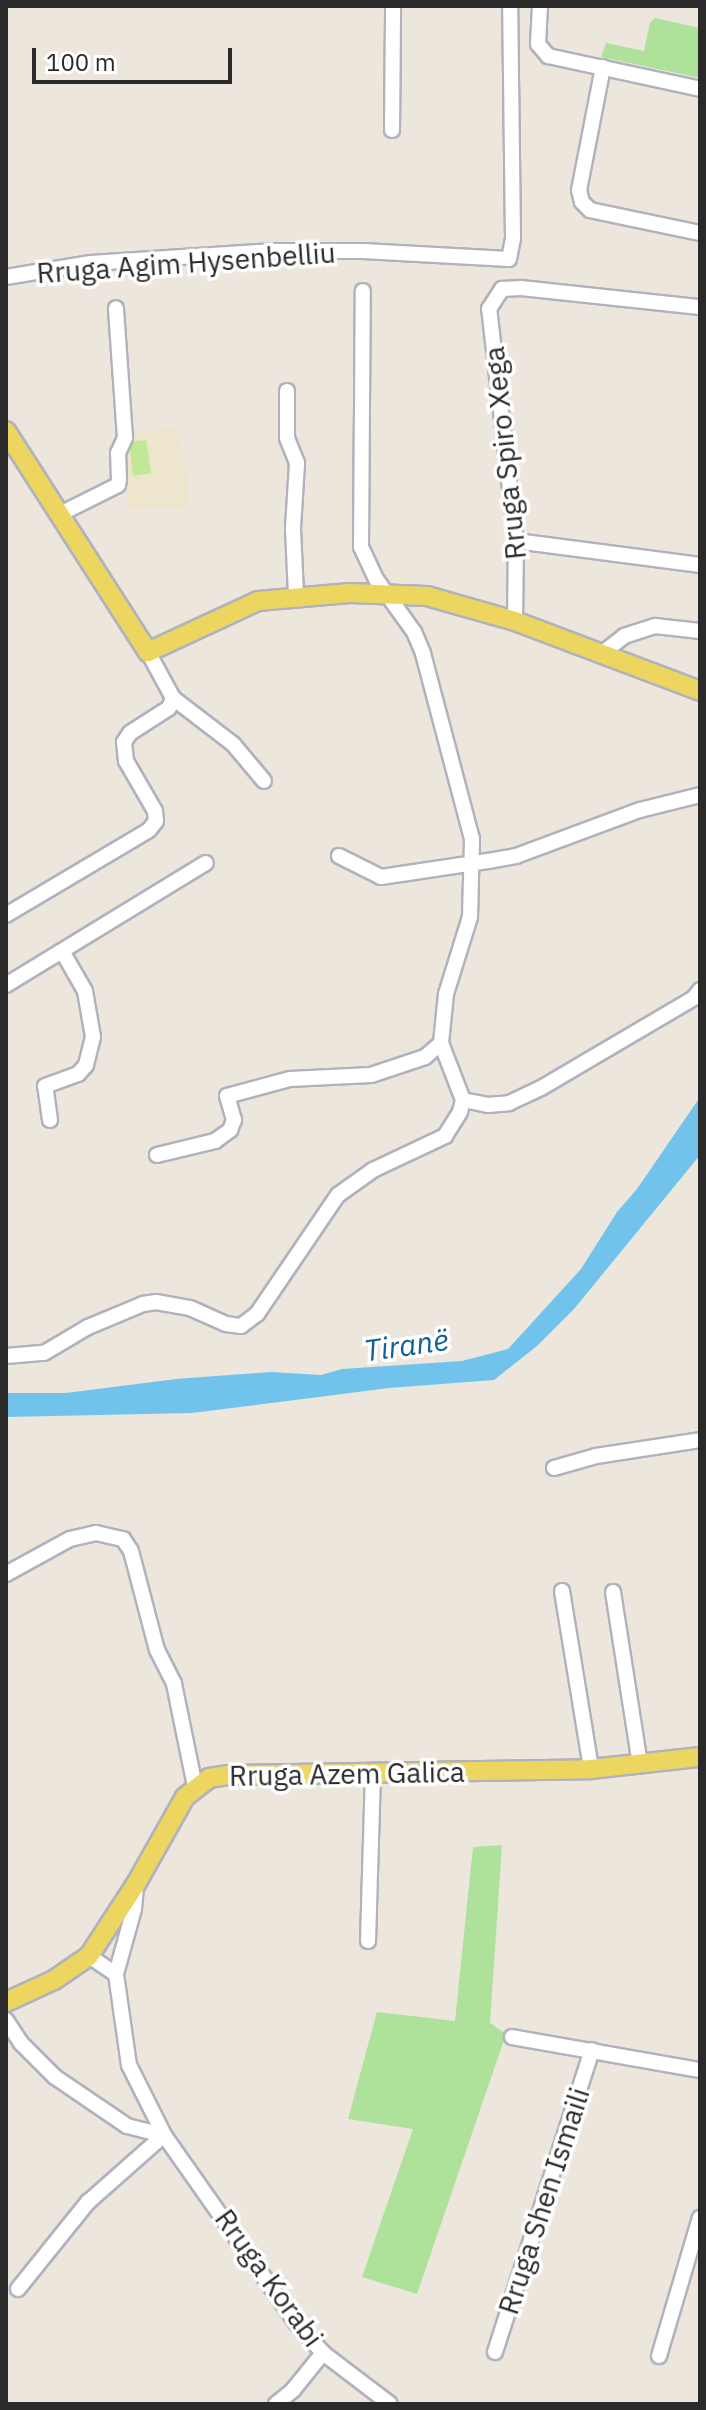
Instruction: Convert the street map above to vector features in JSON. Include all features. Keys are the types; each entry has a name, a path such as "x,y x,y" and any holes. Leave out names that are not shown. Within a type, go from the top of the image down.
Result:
{"main road":[{"path":"6,431 148,652 258,601 296,596 427,596 515,621 700,691"},
{"name":"Rruga Azem Galica","path":"6,2002 54,1980 89,1956 195,1786 209,1778 229,1775 591,1769 700,1757"}],"street":[{"path":"392,130 393,6"},
{"name":"Rruga Agim Hysenbelliu","path":"6,277 91,263 274,251 363,251 509,259 513,239 510,6"},
{"path":"540,6 538,44 541,51 700,89"},
{"path":"603,67 579,190 582,202 590,210 700,233"},
{"name":"Rruga Spiro Xega","path":"515,621 516,541 489,309 502,289 700,307"},
{"path":"6,1356 44,1353 129,1308 166,1304 241,1326 257,1314 338,1195 373,1170 445,1136 460,1112 463,1100 441,1043 446,994 470,917 472,839 458,774 428,668 414,632 385,595 361,547 363,291"},
{"path":"60,514 118,485 118,453 125,438 116,308"},
{"path":"287,391 287,438 297,463 293,529 296,596"},
{"path":"516,541 700,565"},
{"path":"600,655 624,636 655,626 700,631"},
{"path":"148,652 173,698 233,744 264,781"},
{"path":"6,915 149,830 156,821 155,811 126,761 124,742 130,733 169,708 173,698"},
{"path":"339,856 381,877 516,856 640,810 700,795"},
{"path":"6,985 206,863"},
{"path":"50,1120 45,1086 78,1074 86,1065 93,1037 85,991 62,951"},
{"path":"463,1100 488,1105 509,1103 541,1088 694,998 700,990"},
{"path":"157,1155 215,1141 230,1130 234,1120 227,1096 290,1079 380,1073 425,1057 441,1043"},
{"path":"554,1468 596,1456 700,1440"},
{"path":"6,1574 70,1539 96,1533 123,1539 131,1551 157,1650 174,1684 195,1786"},
{"path":"562,1591 591,1769"},
{"path":"613,1592 640,1764"},
{"path":"368,1941 373,1773"},
{"path":"89,1956 116,1974 134,1909 136,1884"},
{"name":"Rruga Korabi","path":"116,1974 129,2065 164,2135 297,2324 323,2353 390,2404"},
{"path":"6,2020 38,2062 55,2077 127,2126 164,2135"},
{"path":"512,2037 700,2070"},
{"name":"Rruga Shen Ismaili","path":"495,2352 592,2050"},
{"path":"18,2289 88,2202 164,2135"},
{"path":"659,2356 700,2218"},
{"path":"276,2404 293,2390 323,2353"}],"shaded area":[{"path":"175,428 186,469 188,507 128,509 123,448 126,439 132,432"}],"green space":[{"path":"655,18 700,28 700,78 601,57 606,43 644,51 650,23"},
{"path":"146,440 151,473 133,476 129,442"},
{"path":"502,1845 490,2023 506,2034 417,2294 362,2277 413,2129 348,2119 377,2012 455,2021 473,1847"}],"water":[{"path":"700,1085 700,1155 574,1309 537,1346 494,1380 389,1388 192,1413 6,1417 6,1393 66,1393 176,1379 271,1372 321,1375 342,1369 462,1361 508,1349 581,1269 617,1212 637,1189 698,1100"}],"water label":[{"name":"Tiranë","path":"406,1345"}]}
